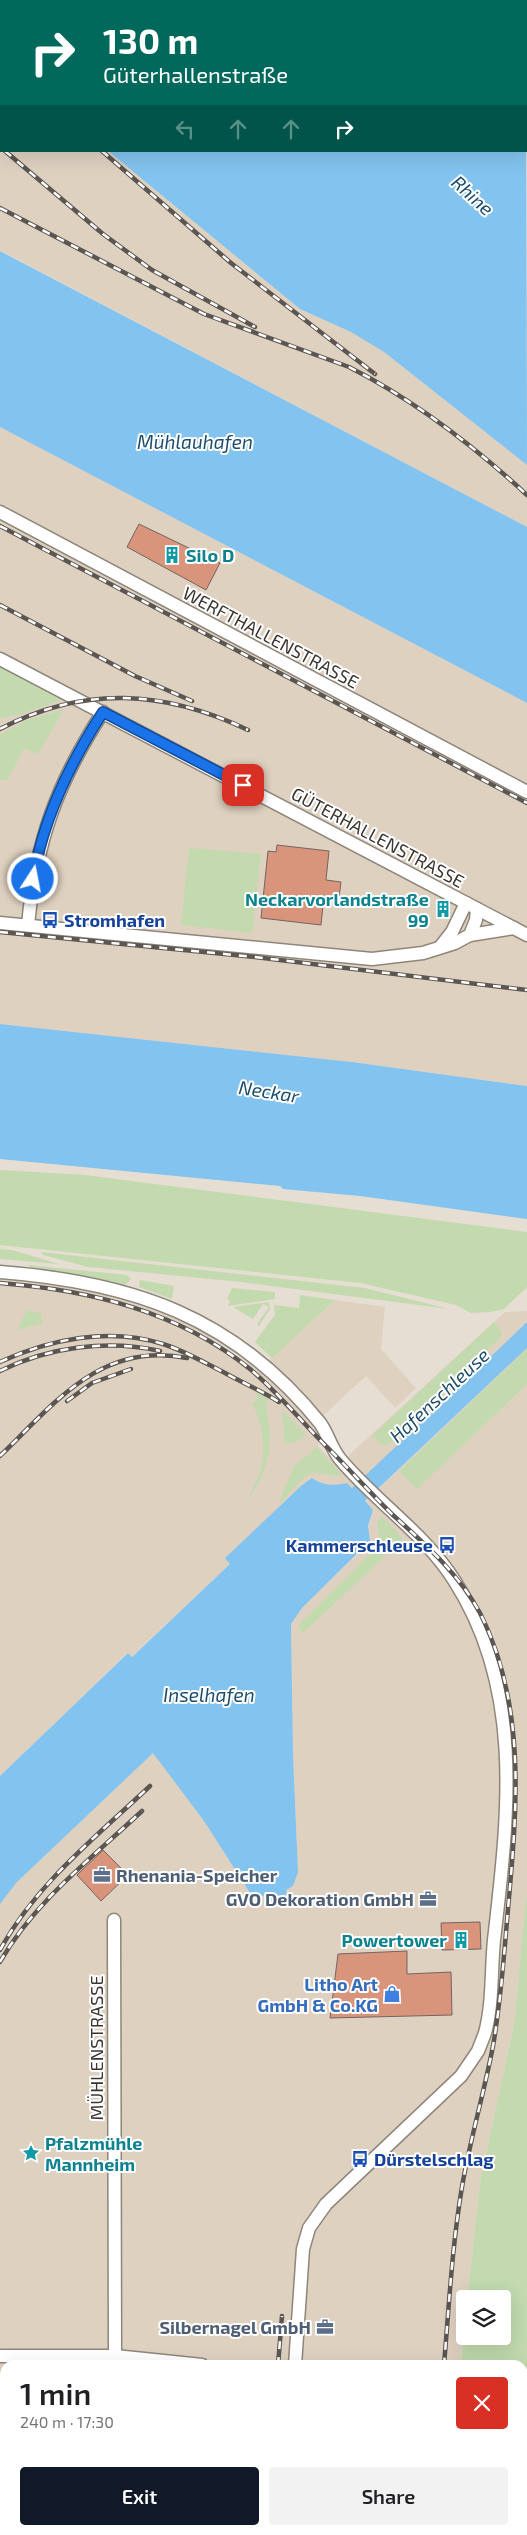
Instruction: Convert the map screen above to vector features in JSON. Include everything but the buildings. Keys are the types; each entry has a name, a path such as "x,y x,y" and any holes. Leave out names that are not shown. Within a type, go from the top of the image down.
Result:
{"street":[{"name":"WERFTHALLENSTRASSE","path":"0,512 527,792"},
{"name":"GÜTERHALLENSTRASSE","path":"0,659 527,935"},
{"path":"28,925 36,860 51,812 77,755 103,712"},
{"path":"470,934 476,920 472,906"},
{"path":"441,946 472,906"},
{"path":"0,923 344,958 394,958 423,953 455,943 470,934 514,928"},
{"path":"0,1272 105,1286 131,1293 202,1323 246,1351 272,1373 319,1421 336,1454 347,1467 394,1515 426,1543 454,1579 480,1631 499,1691 508,1765 505,1828 486,2026 478,2051 461,2076 326,2204 309,2228 303,2249 295,2360"},
{"name":"MÜHLENSTRASSE","path":"114,1920 115,2356"},
{"path":"0,2356 115,2356 154,2360"}],"shaded area":[{"path":"0,152 109,152 300,309 351,332 384,352 527,465 527,527 0,250"},
{"path":"0,427 527,703 527,1086 352,1062 0,1024"},
{"path":"0,1280 54,1284 85,1289 166,1314 203,1332 258,1370 335,1300 385,1307 381,1349 416,1388 395,1408 366,1376 325,1414 318,1446 337,1466 505,1312 527,1311 527,1322 352,1488 347,1483 335,1486 320,1484 226,1558 230,1564 131,1657 127,1653 0,1776"},
{"path":"527,1348 527,1890 514,2025 481,2177 468,2290 456,2290 456,2345 462,2345 461,2360 0,2360 0,1904 17,1882 153,1752 204,1821 250,1893 265,1896 266,1906 286,1890 298,1872 293,1755 291,1624 302,1608 363,1549 373,1510 365,1502"}],"green space":[{"path":"0,667 62,700 18,715 0,718"},
{"path":"64,709 38,754 24,748 7,781 0,779 0,735 25,721"},
{"path":"189,848 261,854 252,933 181,925"},
{"path":"0,1170 85,1175 527,1232 527,1287 504,1309 471,1313 456,1305 360,1283 0,1245"},
{"path":"0,1249 12,1250 59,1264 0,1259"},
{"path":"41,1252 365,1288 449,1309 241,1282 88,1267 43,1255"},
{"path":"29,1265 127,1275 131,1279 125,1285 86,1276 29,1268"},
{"path":"140,1280 174,1286 172,1299 139,1287"},
{"path":"232,1288 275,1292 275,1299 228,1306 230,1300 227,1299"},
{"path":"300,1295 335,1300 272,1358 255,1342 275,1315 274,1305 299,1308"},
{"path":"269,1302 270,1309 259,1326 257,1324 269,1307 263,1304 253,1319 233,1307"},
{"path":"27,1310 41,1313 42,1323 17,1330"},
{"path":"494,1322 501,1331 502,1336 389,1444 383,1445 372,1436"},
{"path":"527,1349 527,1384 417,1489 399,1471"},
{"path":"256,1391 268,1398 267,1408 270,1435 266,1466 253,1493 246,1501 258,1478 263,1453 261,1428 252,1404 258,1399"},
{"path":"282,1410 306,1434 298,1441 285,1444"},
{"path":"317,1447 342,1475 313,1473 308,1475 299,1482 284,1500 279,1502 294,1466"},
{"path":"382,1516 403,1539 302,1634 299,1625 378,1546 380,1538 377,1523"},
{"path":"527,1890 527,2360 461,2360 463,2345 511,2345 511,2290 468,2290 481,2177 514,2025"}],"water":[{"name":"Rhine","path":"109,152 526,152 527,465 384,352 351,332 300,309"},
{"name":"Mühlauhafen","path":"0,251 527,527 527,703 0,427"},
{"name":"Neckar","path":"0,1024 352,1062 527,1086 527,1219 360,1196 283,1189 280,1186 0,1159"},
{"name":"Inselhafen","path":"527,1322 527,1348 365,1501 373,1510 368,1526 370,1541 302,1608 291,1624 293,1755 298,1872 293,1886 286,1890 288,1897 266,1906 264,1896 250,1893 204,1821 153,1753 17,1882 0,1904 0,1776 128,1653 132,1657 230,1564 225,1558 301,1486 312,1478 329,1485 347,1483 352,1488"}],"railway":[{"path":"6,152 103,234 152,270 255,327"},
{"path":"103,152 231,263 375,374"},
{"path":"0,208 204,314 349,367 373,380 420,409 465,442 527,495"},
{"path":"0,526 527,803"},
{"path":"0,605 135,676 192,701"},
{"path":"0,729 31,715 62,705 93,699 124,698 186,707 248,730"},
{"path":"0,932 255,957 527,990"},
{"path":"0,1283 33,1286 99,1298 163,1318 193,1332 222,1349 250,1369 272,1389 378,1501 430,1549 452,1573 472,1599 495,1648 505,1684 512,1721 515,1758 514,1834 498,2012 493,2046 462,2187 451,2276 444,2360"},
{"path":"0,1362 39,1347 80,1338 122,1336 143,1339 163,1344 187,1354 279,1402"},
{"path":"0,1371 38,1356 78,1348 120,1346 160,1351"},
{"path":"0,1456 61,1397 82,1381 105,1368 129,1359 157,1355 187,1358"},
{"path":"67,1401 92,1383 131,1369"},
{"path":"0,1950 15,1926 49,1882 150,1786"},
{"path":"0,1962 29,1920 47,1900 142,1811"},
{"path":"278,2360 282,2316"}],"place":[{"name":"Silo D","path":"172,555"},
{"name":"Neckarvorlandstraße 99","path":"443,909"},
{"name":"Stromhafen","path":"50,920"},
{"name":"Kammerschleuse","path":"447,1545"},
{"name":"Rhenania-Speicher","path":"102,1875"},
{"name":"GVO Dekoration GmbH","path":"428,1899"},
{"name":"Powertower","path":"461,1940"},
{"name":"Litho Art GmbH & Co.KG","path":"392,1994"},
{"name":"Pfalzmühle Mannheim","path":"31,2153"},
{"name":"Dürstelschlag","path":"360,2159"},
{"name":"Silbernagel GmbH","path":"325,2327"}],"route":[{"path":"33,879 36,860 51,812 77,755 103,712 243,785"}],"water label":[{"name":"Hafenschleuse","path":"439,1395"}]}
